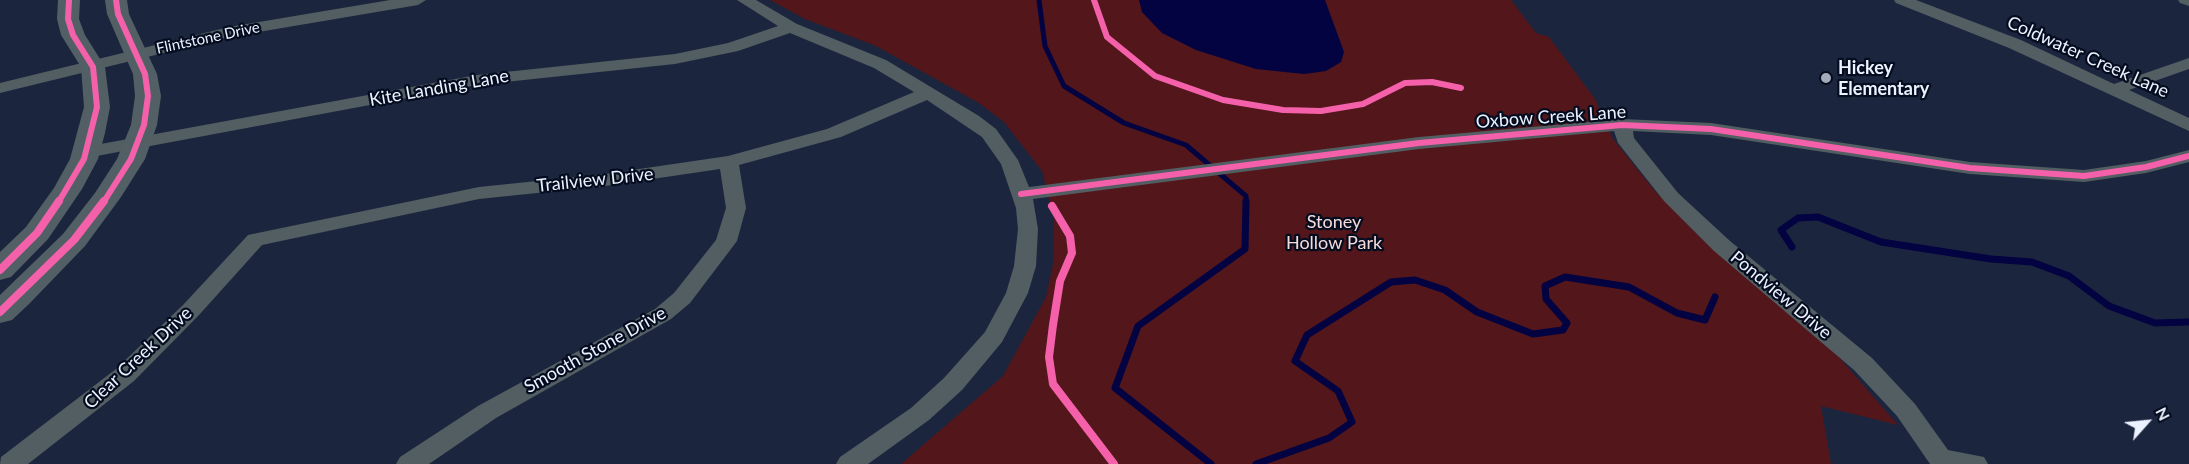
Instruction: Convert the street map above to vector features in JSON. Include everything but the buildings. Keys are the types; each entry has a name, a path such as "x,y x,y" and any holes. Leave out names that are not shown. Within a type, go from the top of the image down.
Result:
{"main road":[{"path":"0,270 37,233 68,189 86,152 97,107 93,67 74,35 68,19 69,0"},
{"path":"0,312 18,297 74,240 131,159 144,125 148,96 145,74 118,14 116,0"}],"street":[{"name":"Flintstone Drive","path":"0,88 229,32 418,0"},
{"path":"746,0 791,27 861,55 956,108 989,133 1011,164 1028,220 1025,266 1017,293 994,336 953,384 920,414 849,464"},
{"name":"Coldwater Creek Lane","path":"1903,0 2015,44 2116,89 2189,125"},
{"name":"Kite Landing Lane","path":"86,152 477,80 685,57 732,47 791,27"},
{"path":"2116,89 2189,63"},
{"name":"Trailview Drive","path":"255,240 479,193 605,180 729,162 834,133 928,93"},
{"name":"Oxbow Creek Lane","path":"1021,194 1419,143 1622,124 1711,129 1970,168 2084,176 2146,167 2189,156"},
{"name":"Pondview Drive","path":"1622,124 1625,139 1671,197 1722,246 1805,313 1863,364 1906,410 1943,462"},
{"name":"Smooth Stone Drive","path":"409,464 486,412 655,319 682,298 726,241 736,208 729,162"},
{"name":"Clear Creek Drive","path":"10,464 125,375 184,317 255,240"},
{"path":"1943,462 1975,464"}],"green space":[{"name":"Stoney Hollow Park","path":"770,0 1511,0 1536,33 1549,37 1595,99 1613,139 1654,190 1701,238 1837,355 1898,425 1821,406 1831,464 901,464 1003,376 1046,297 1054,260 1054,220 1042,171 1004,122 979,103 876,46 805,19"}],"shaded area":[{"path":"1139,0 1325,0 1344,52 1341,62 1326,71 1304,74 1256,69 1196,50 1162,33 1142,12"}],"waterway":[{"path":"1039,0 1045,46 1064,86 1124,123 1186,145 1246,196 1246,201"},
{"path":"1211,464 1115,388 1138,326 1245,249 1246,201"},
{"path":"1792,247 1781,230 1798,218 1818,217 1881,242 1991,259 2032,262 2069,276 2109,306 2155,323 2189,322"},
{"path":"1256,464 1329,438 1352,422 1338,391 1295,361 1307,335 1391,282 1415,280 1445,290 1477,312 1533,334 1563,330 1567,323 1546,299 1545,286 1565,277 1629,287 1677,313 1705,320 1715,297"}],"cycle path":[{"path":"0,270 37,233 68,189 84,159 92,133 97,107 93,67 73,35 68,19 69,0"},
{"path":"0,312 18,297 74,240 107,197 131,159 144,125 148,96 145,74 118,14 116,0"},
{"path":"1094,0 1107,37 1155,76 1223,100 1283,110 1321,111 1363,104 1405,83 1432,82 1461,88"},
{"path":"1021,194 1419,143 1622,125 1711,129 1970,168 2084,176 2146,167 2189,156"},
{"path":"1052,206 1070,236 1072,253 1060,281 1053,325 1049,357 1053,384 1114,464"}],"place":[{"name":"Hickey Elementary","path":"1826,78"}]}
